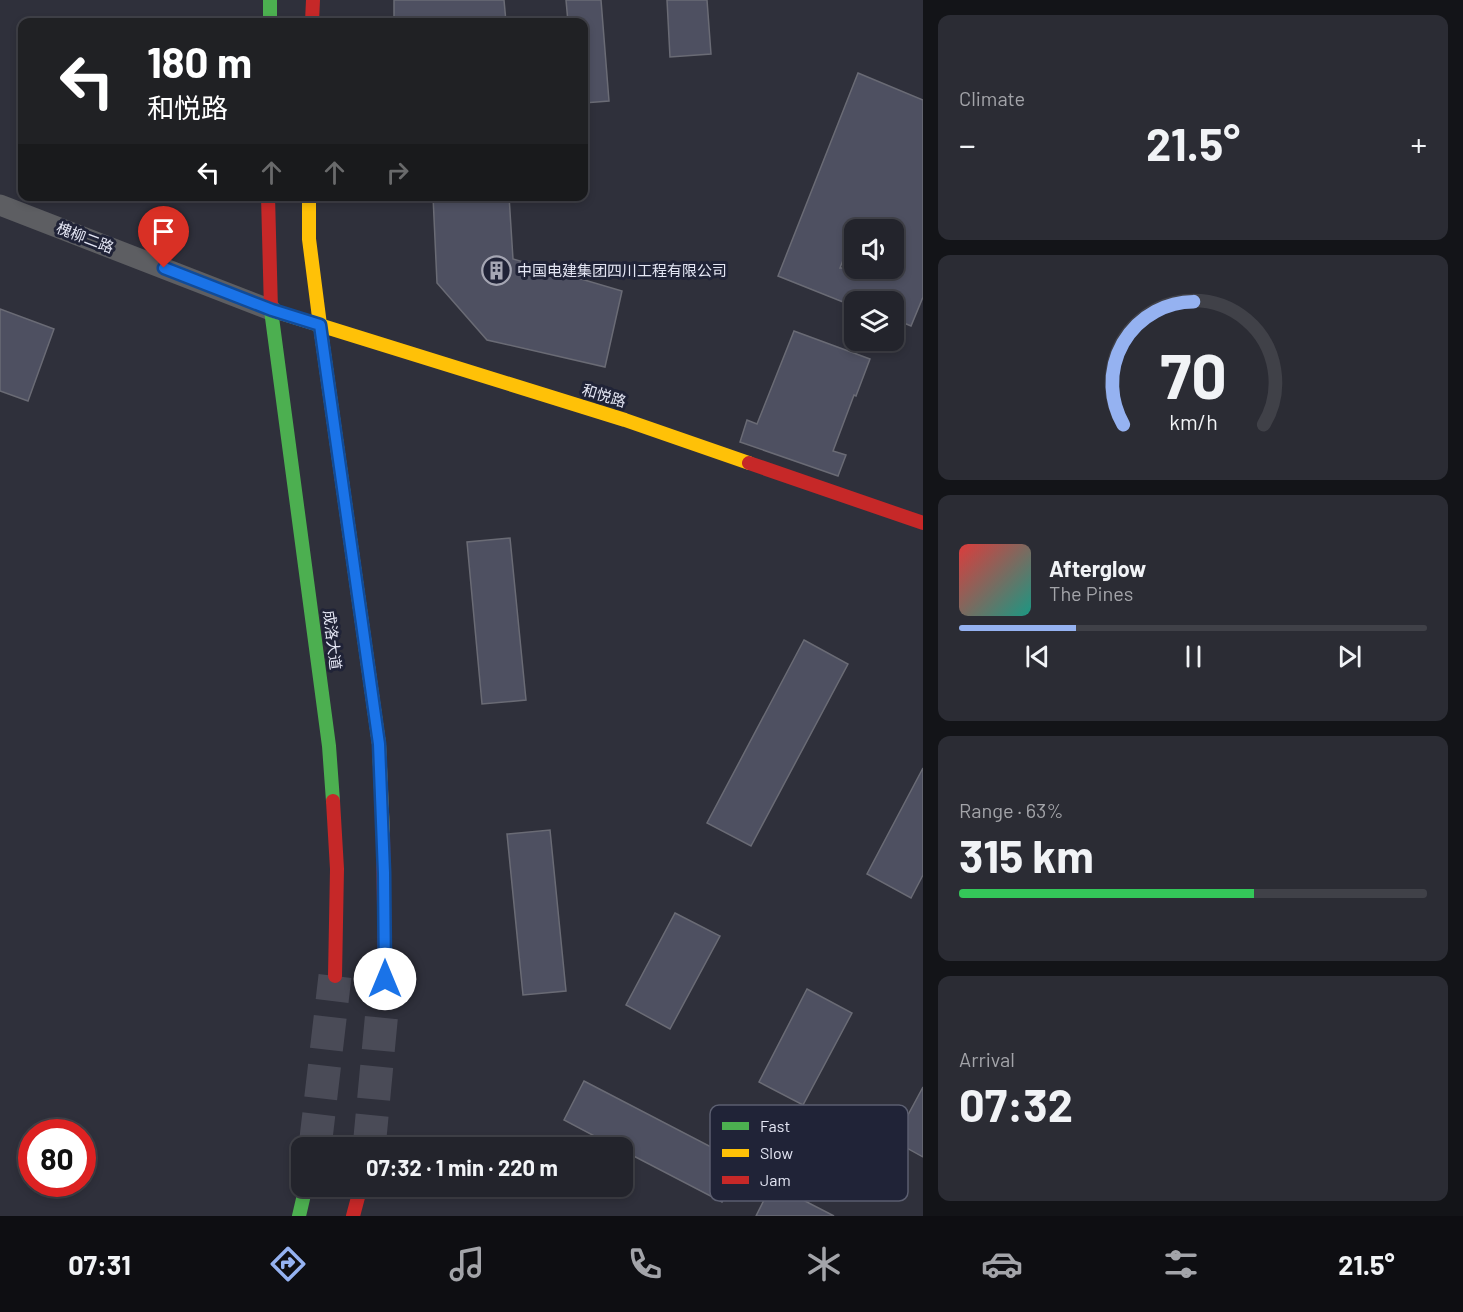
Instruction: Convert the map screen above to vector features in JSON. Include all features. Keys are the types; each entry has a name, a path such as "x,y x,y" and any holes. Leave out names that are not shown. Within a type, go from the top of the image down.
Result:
{"main road":[{"path":"270,0 270,18"},
{"path":"312,18 313,0"},
{"name":"成洛大道","path":"268,201 272,310 329,746 337,869 335,976"},
{"name":"成洛大道","path":"309,201 309,239 320,325 379,744 385,979"},
{"name":"和悦路","path":"272,310 625,420 923,523"},
{"path":"298,1216 303,1197"},
{"path":"353,1216 358,1197"}],"street":[{"name":"槐柳二路","path":"0,205 272,310"}],"building":[{"path":"394,0 504,0 506,18 394,18"},
{"path":"566,0 601,0 609,101 588,103 588,18 568,18"},
{"path":"667,0 707,0 711,54 670,57"},
{"path":"858,73 923,100 923,297 911,326 904,323 904,291 844,291 843,302 778,276"},
{"name":"中国电建集团四川工程有限公司","path":"433,201 509,201 513,259 622,291 605,367 487,340 437,283"},
{"path":"0,309 54,329 28,401 0,391"},
{"path":"794,331 870,359 833,451 846,455 838,476 740,442 747,420 757,424"},
{"path":"510,538 526,700 482,704 467,542"},
{"path":"804,640 848,664 751,846 707,823"},
{"path":"923,768 923,875 911,898 867,874"},
{"path":"550,830 566,991 523,995 507,834"},
{"path":"675,913 720,936 670,1029 626,1005"},
{"path":"807,989 852,1013 803,1105 759,1082"},
{"path":"584,1081 710,1146 710,1196 633,1156 633,1137 596,1137 564,1120"},
{"path":"923,1087 923,1157 908,1149 908,1115"},
{"path":"764,1201 805,1201 834,1216 756,1216"}],"tunnel":[{"path":"316,1137 335,976"},
{"path":"370,1137 385,979"}],"traffic: fast":[{"path":"270,0 270,18"},
{"path":"271,310 329,746 333,801"},
{"path":"299,1216 303,1197"}],"traffic: slow":[{"path":"309,201 309,239 320,325"},
{"path":"271,310 625,420 749,463"},
{"path":"320,325 379,744 383,835"}],"traffic: jam":[{"path":"312,18 313,0"},
{"path":"268,201 271,310"},
{"path":"749,463 923,523"},
{"path":"333,801 337,869 335,976"},
{"path":"383,835 385,979"},
{"path":"353,1216 358,1197"}],"place":[{"name":"中国电建集团四川工程有限公司","path":"496,271"}],"route":[{"path":"164,268 272,310 320,325 379,744 385,979"}]}
